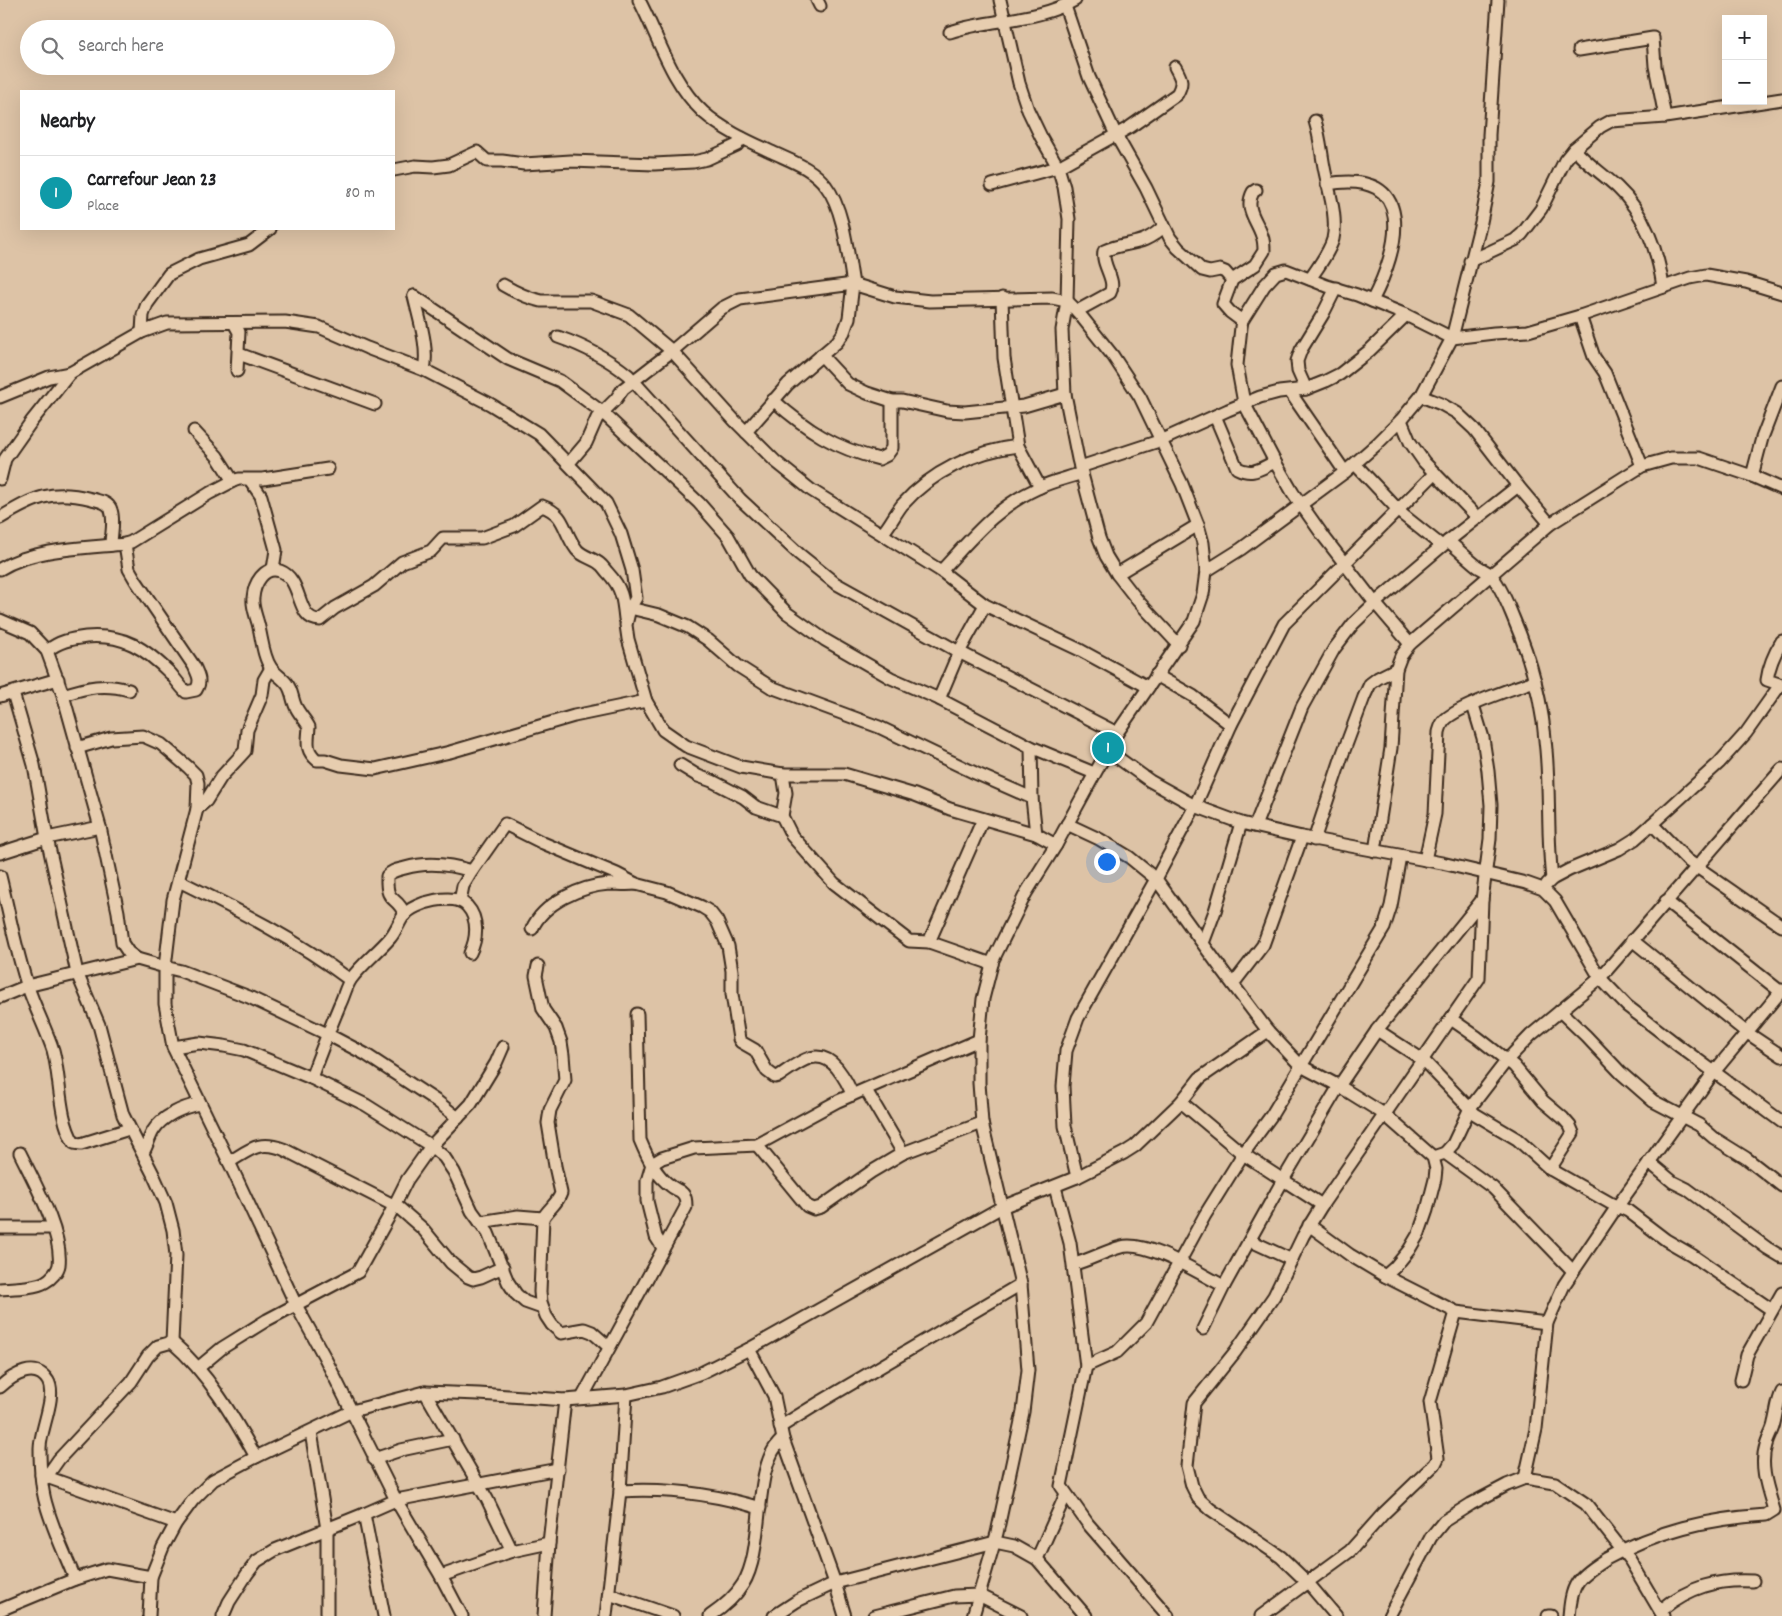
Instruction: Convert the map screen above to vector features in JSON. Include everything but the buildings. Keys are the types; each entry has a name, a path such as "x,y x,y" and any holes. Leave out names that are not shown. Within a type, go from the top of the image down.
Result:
{"street":[{"path":"639,0 675,76 690,98 704,113 742,138 806,167 826,186 842,223 853,284 851,310 844,332 837,342 788,384 746,432"},
{"path":"1000,0 1019,82 1028,110 1058,168 1064,188 1069,218 1067,302 1062,330 1065,394 1081,470 1099,538 1106,556 1117,574 1138,601 1178,645"},
{"path":"1206,571 1241,549 1355,464 1401,420 1421,396 1452,338 1489,182 1489,135 1498,0"},
{"path":"950,32 1032,16 1070,3 1089,77 1116,135 1146,188 1173,243 1202,270 1206,272 1220,270 1225,272 1232,280"},
{"path":"1579,50 1653,38 1655,66 1665,116"},
{"path":"992,185 1058,168 1136,123 1176,94 1181,87 1182,82 1175,67"},
{"path":"1470,261 1515,240 1522,234 1541,209 1565,160 1587,136 1611,121 1665,116 1782,98"},
{"path":"1310,280 1333,238 1333,214 1320,137 1315,121"},
{"path":"395,175 415,166 433,167 450,165 477,152 487,161 517,164 571,161 654,164 693,162 737,145 742,138"},
{"path":"1574,149 1617,188 1635,208 1647,228 1663,287"},
{"path":"1327,184 1362,183 1374,186 1380,189 1394,210 1396,226 1393,248 1385,273 1372,301"},
{"path":"1242,321 1223,304 1232,280 1255,265 1264,252 1262,235 1250,212 1249,203 1252,192 1256,190"},
{"path":"1077,311 1110,293 1112,289 1104,260 1104,251 1140,242 1151,237 1164,226"},
{"path":"142,332 143,315 147,304 169,274 199,259 249,245 269,230"},
{"path":"1410,644 1344,564 1301,505 1275,462 1244,403 1237,366 1242,321 1264,286 1276,273 1286,270 1372,301 1406,315 1452,338 1528,331 1580,316 1690,278 1706,275 1746,282 1782,293"},
{"path":"569,463 586,443 593,425 602,412 616,399 623,389 672,351 722,308 740,299 853,284 895,296 930,302 1002,298 1052,298 1067,302 1077,311 1113,356 1140,397 1182,484 1198,525 1203,542 1206,571 1204,594 1194,621 1117,733 1056,845 1026,893 992,964 983,999 979,1040 978,1083 982,1123 1021,1284 1028,1370 1024,1404 995,1542 973,1616"},
{"path":"503,285 518,294 541,301 591,301 629,315 672,351 775,461 811,490 941,571 985,605 1080,650 1148,686"},
{"path":"1306,389 1298,372 1297,361 1304,343 1323,314 1336,288"},
{"path":"424,370 426,363 424,347 414,296 508,359 560,381 602,412 699,503 728,536 750,575 787,613 825,640 891,678 939,699 1031,747 1094,773"},
{"path":"1002,298 1004,358 1018,446 1040,487"},
{"path":"941,571 989,520 1008,505 1040,487 1162,440 1244,403 1269,394 1306,389 1340,374 1369,352 1406,315"},
{"path":"1580,316 1594,357 1605,374 1642,466"},
{"path":"0,397 48,376 70,372 142,332 167,323 285,322 319,327 424,370 490,404 540,434 606,503 621,534 632,570 636,598 630,608 626,625"},
{"path":"234,323 239,332 237,371"},
{"path":"558,337 601,355 634,381 740,499 799,554 835,583 959,652 1117,733"},
{"path":"239,354 375,404"},
{"path":"821,355 848,384 867,394 892,401 965,412 1024,406 1065,394"},
{"path":"0,479 5,459 70,372"},
{"path":"1752,476 1762,438 1782,386"},
{"path":"1290,392 1345,472"},
{"path":"1421,396 1457,413 1474,429 1550,524"},
{"path":"773,400 797,422 827,440 858,454 879,459 888,454 892,448 892,401"},
{"path":"1214,416 1237,468 1247,473 1254,472 1275,462"},
{"path":"1401,420 1410,442 1424,462 1478,518"},
{"path":"194,431 217,456 233,481"},
{"path":"882,534 908,500 947,469 980,455 1018,446"},
{"path":"1374,851 1391,748 1396,669 1401,656 1410,644 1550,524 1642,466 1670,458 1699,458 1752,476 1782,489"},
{"path":"1355,464 1398,510 1490,574 1506,599 1517,625 1535,681 1542,713 1548,788 1548,844 1552,879"},
{"path":"0,569 22,559 42,553 125,544 233,481 276,478 328,469"},
{"path":"1077,1177 1065,1126 1063,1086 1066,1051 1078,1018 1195,806 1232,725 1284,624 1435,474"},
{"path":"250,480 261,496 276,550 273,569"},
{"path":"1255,826 1302,707 1334,649 1348,631 1375,603 1445,543 1518,486"},
{"path":"0,518 38,498 50,495 69,495 99,501 109,506 111,510 111,545"},
{"path":"646,701 574,716 418,760 375,769 317,760 310,755 307,745 309,727 295,706 290,688 271,668 265,654 252,599 255,586 267,570 273,569 287,574 297,588 300,600 308,616 312,619 320,620 336,608 374,586 402,562 431,551 443,538 482,538 514,526 542,506 555,512 560,518 570,540 579,552 602,565 622,593 628,639 646,701 663,730 686,746 742,767 783,774 844,774 915,795 950,809 1036,834 1056,845"},
{"path":"1117,574 1198,525"},
{"path":"47,651 62,641 76,638 98,636 117,638 142,648 186,692 196,690 200,684 194,666 129,569 125,544"},
{"path":"939,699 959,652 985,605"},
{"path":"630,608 660,615 688,627 708,640 738,666 771,687 879,727 1032,798"},
{"path":"0,620 30,633 47,651 58,679 100,827 122,943 128,952 137,959 181,971 249,997 327,1034 365,1054 438,1102 458,1118"},
{"path":"1543,889 1552,879 1619,849 1635,839 1719,763 1746,733 1781,685 1767,680 1772,656 1782,641"},
{"path":"197,809 206,801 221,777 245,751 247,730 262,695 264,680 271,668"},
{"path":"1314,840 1342,756 1370,684 1396,669"},
{"path":"1156,675 1193,696 1232,725"},
{"path":"0,696 58,679"},
{"path":"1425,860 1435,814 1439,732 1443,722 1473,705 1507,690 1535,681"},
{"path":"63,695 97,686 119,687 129,690"},
{"path":"13,693 34,765 47,838 77,973 99,1025 118,1098 129,1129 143,1153 166,1203 174,1230 176,1255 172,1342 198,1368 233,1417 256,1457"},
{"path":"1336,1616 1308,1583 1281,1557 1210,1509 1198,1498 1192,1486 1188,1466 1194,1403 1274,1296 1309,1225 1478,978 1482,900 1490,839 1490,814 1488,770 1473,705"},
{"path":"77,748 111,738 144,736 153,739 188,766 196,775 198,783 197,809 173,900 165,967 165,1004 173,1047 296,1305 352,1411 374,1459 441,1576 461,1616"},
{"path":"1031,747 1032,798 1036,834"},
{"path":"1107,750 1150,781 1195,806 1241,823 1314,840 1486,873 1543,889 1555,901 1600,978 1627,1006 1782,1122"},
{"path":"680,764 698,776 743,797 756,807 782,816"},
{"path":"1433,1157 1445,1153 1454,1144 1470,1108 1507,1060 1531,1035 1600,978 1782,769"},
{"path":"783,774 786,793 782,816 792,836 834,883 909,941 929,942 992,964"},
{"path":"929,942 983,819"},
{"path":"1202,943 1215,911 1241,823"},
{"path":"460,901 463,886 472,870 505,824 636,884 667,892 702,907 710,912 728,946 732,971 732,994 741,1042 756,1050 763,1064 775,1077 809,1059 823,1057 831,1062 845,1078 852,1095"},
{"path":"1067,824 1099,839 1129,858 1156,879 1232,984 1268,1030 1301,1066 1339,1086 1384,1114 1433,1157 1436,1168 1434,1179 1427,1210 1419,1233 1409,1250 1385,1276"},
{"path":"1652,824 1687,860 1782,926"},
{"path":"0,853 47,838 100,827"},
{"path":"1232,984 1263,945 1302,837"},
{"path":"1086,1366 1117,1352 1146,1323 1205,1215 1243,1154 1271,1116 1384,928 1391,906 1400,856"},
{"path":"404,915 399,903 388,896 386,889 389,873 414,865 431,864 452,865 472,870"},
{"path":"0,876 27,986 53,1050 69,1136 74,1142 81,1144 129,1129"},
{"path":"179,881 233,908 319,956 350,980"},
{"path":"532,929 540,915 573,894 595,886 636,884"},
{"path":"312,1078 327,1034 350,980 390,938 399,927 404,915 425,902 436,900 460,901 467,905 472,914 476,934 470,953"},
{"path":"1203,1330 1224,1286 1339,1086 1377,1030 1482,900"},
{"path":"1525,1478 1536,1429 1547,1323 1564,1285 1618,1205 1714,1072 1781,991 1666,901"},
{"path":"1632,940 1746,1032 1782,1056"},
{"path":"0,997 27,986 137,959"},
{"path":"538,966 536,976 537,987 543,1009 556,1028 562,1042 565,1080 550,1110 548,1123 555,1166 562,1193 560,1198 546,1211 543,1218 540,1292 542,1308 552,1325 561,1333 584,1329 592,1332 609,1347"},
{"path":"1560,1011 1641,1091 1664,1108 1682,1116 1746,1158 1782,1186"},
{"path":"582,1398 686,1207 686,1200 682,1192 672,1188 662,1179 640,1140 637,1014"},
{"path":"1451,1019 1507,1060 1524,1077 1543,1101 1563,1118 1573,1130 1550,1169"},
{"path":"149,1616 151,1578 163,1547 176,1523 193,1500 213,1480 256,1457 352,1411 425,1392 565,1400 626,1395 662,1388 680,1381 750,1350 1002,1207 1055,1187 1124,1153 1181,1102 1200,1078 1268,1030"},
{"path":"1377,1030 1423,1060 1470,1108 1483,1119 1517,1139 1550,1169 1628,1211 1666,1240 1692,1255 1772,1310"},
{"path":"663,1248 656,1236 647,1201 647,1181 652,1164 662,1158 694,1148 757,1144 838,1101 979,1040"},
{"path":"173,1047 199,1043 244,1050 312,1078 366,1105 431,1146 444,1156 454,1172 468,1203 488,1233 508,1282 516,1294 525,1302 542,1308"},
{"path":"198,1368 222,1348 358,1272 407,1180 431,1146 471,1104 496,1063 503,1047"},
{"path":"866,1090 903,1153"},
{"path":"1181,1102 1243,1154 1322,1205"},
{"path":"143,1153 154,1130 162,1121 189,1106 199,1104"},
{"path":"757,1144 807,1206 814,1209 821,1207 903,1153 982,1123"},
{"path":"229,1162 260,1145 271,1145 318,1166 393,1205 417,1223 451,1263 468,1277 481,1277 503,1267"},
{"path":"0,1289 43,1284 52,1278 59,1266 59,1250 53,1228 20,1153"},
{"path":"1445,1153 1493,1188 1573,1271"},
{"path":"1649,1162 1673,1182 1686,1189 1782,1257"},
{"path":"1055,1187 1074,1264 1086,1366 1061,1486 1088,1524 1168,1616"},
{"path":"480,1222 518,1216 543,1218"},
{"path":"1309,1225 1350,1256 1456,1312 1547,1323"},
{"path":"0,1228 53,1228"},
{"path":"1251,1240 1292,1260"},
{"path":"1074,1264 1122,1247 1148,1248 1224,1286"},
{"path":"710,1616 737,1593 744,1583 754,1550 768,1461 782,1433 822,1401 1021,1284"},
{"path":"1741,1380 1747,1355 1782,1293"},
{"path":"1261,1616 1350,1551 1388,1509 1435,1464 1438,1458 1430,1402 1456,1312"},
{"path":"44,1475 131,1382 148,1356 158,1346 172,1342"},
{"path":"750,1350 774,1396 782,1433 845,1616"},
{"path":"0,1387 16,1374 26,1371 36,1371 45,1376 50,1382 50,1396 40,1438 46,1504 75,1579"},
{"path":"425,1392 498,1520 512,1551"},
{"path":"1569,1616 1574,1588 1577,1582 1593,1568 1622,1550 1658,1534 1685,1526 1778,1511 1764,1474 1764,1454 1766,1443 1775,1422 1779,1398 1782,1392"},
{"path":"606,1616 620,1491 626,1395"},
{"path":"544,1616 549,1543 565,1400"},
{"path":"311,1432 327,1529 327,1616"},
{"path":"374,1459 401,1450 453,1439"},
{"path":"223,1616 242,1581 256,1561 274,1550 396,1500 558,1469"},
{"path":"44,1475 176,1523"},
{"path":"1389,1616 1431,1537 1444,1521 1507,1484 1525,1478 1556,1483 1586,1504 1630,1560 1662,1613 1670,1603 1699,1587 1717,1582 1753,1581"},
{"path":"620,1491 657,1490 709,1495 760,1508"},
{"path":"1037,1558 1066,1494"},
{"path":"364,1514 384,1616"},
{"path":"774,1616 803,1598 835,1583 995,1542 1014,1546 1037,1558 1086,1616"},
{"path":"441,1576 512,1551 549,1543"},
{"path":"0,1610 75,1579 107,1569 151,1578"},
{"path":"608,1594 673,1616"},
{"path":"874,1616 954,1596 979,1596 1022,1616"}],"place":[{"name":"Carrefour Jean 23","path":"1108,748"}]}
